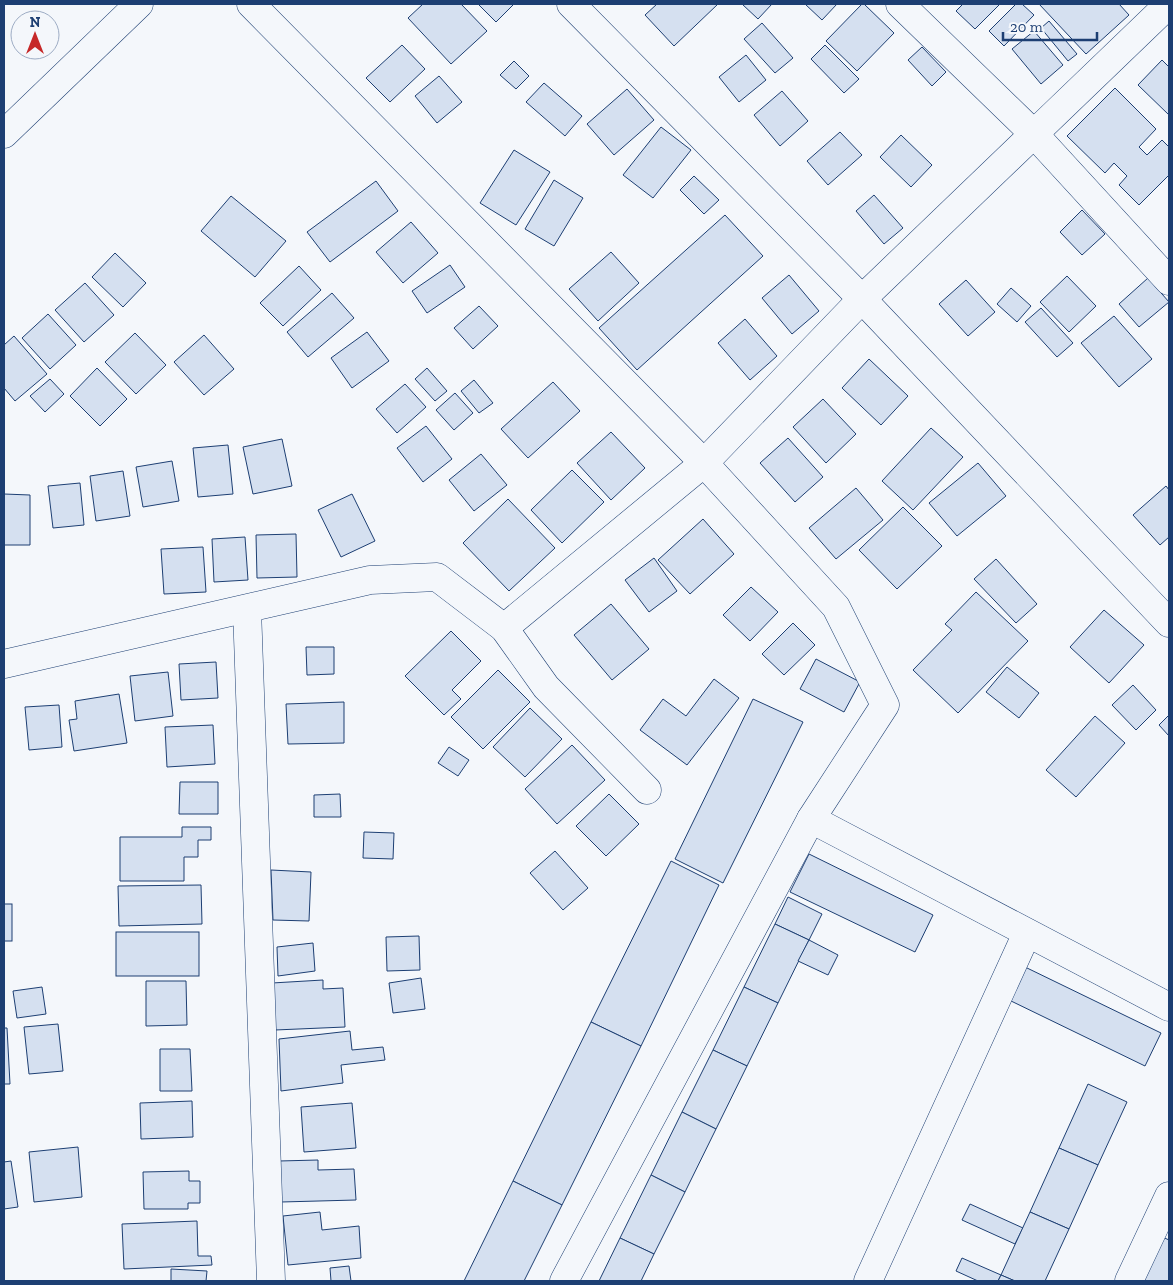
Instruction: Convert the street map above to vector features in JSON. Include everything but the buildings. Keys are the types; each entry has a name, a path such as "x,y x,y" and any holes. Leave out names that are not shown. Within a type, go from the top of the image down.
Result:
{"street":[{"path":"4,134 139,4"},
{"path":"250,4 704,462 836,607 885,705 811,819 564,1281"},
{"path":"571,4 862,299 1169,623"},
{"path":"900,4 1035,135 1169,281"},
{"path":"504,628 704,462 862,299 1035,135 1169,4"},
{"path":"4,664 370,580 437,577 504,628 546,687 647,790"},
{"path":"247,609 271,1281"},
{"path":"811,819 1169,1007"},
{"path":"868,1281 1027,933"},
{"path":"1129,1281 1169,1196"}]}
